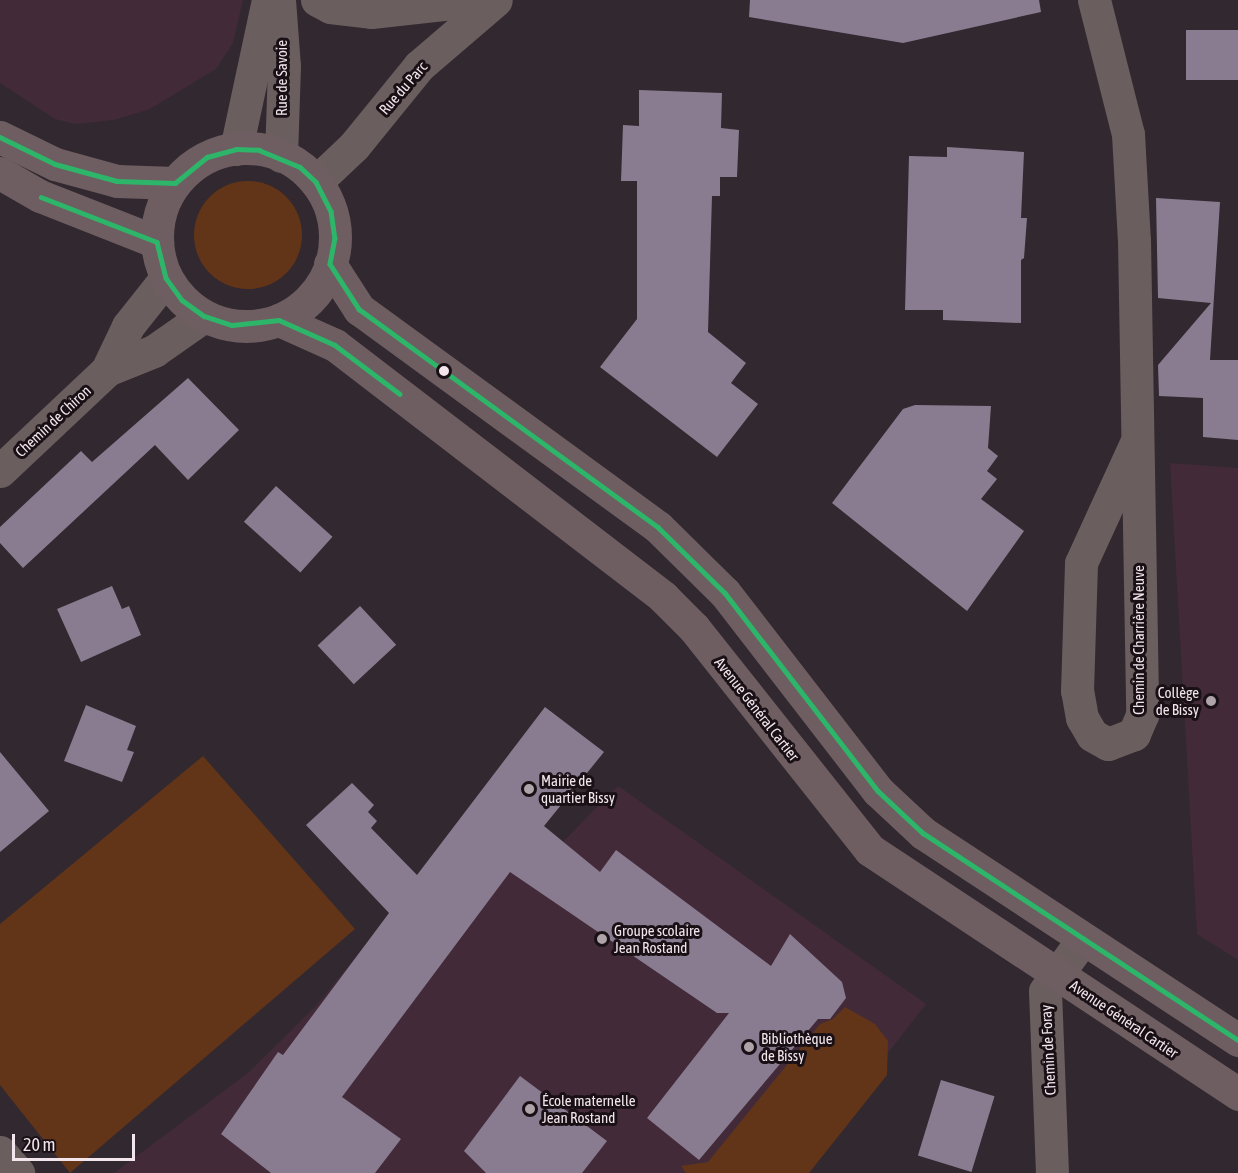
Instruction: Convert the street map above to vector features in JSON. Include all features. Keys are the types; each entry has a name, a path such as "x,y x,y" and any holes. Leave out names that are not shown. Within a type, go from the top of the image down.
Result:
{"main road":[{"path":"0,137 43,158 117,181 175,183"},
{"path":"236,149 282,156 316,182 331,212 335,238 330,264 313,294 279,320 232,325 204,316 182,300 166,278 156,242 161,211 175,183 207,157 236,149"},
{"path":"0,155 43,158"},
{"path":"0,173 40,196 156,242"},
{"path":"330,264 359,309 658,527 725,593 878,791 923,832 1238,1040"},
{"name":"Avenue Général Cartier","path":"279,320 335,345 663,597 694,628 843,819 870,850 1238,1094"},
{"path":"843,819 878,791"}],"street":[{"name":"Rue de Savoie","path":"236,149 268,0"},
{"name":"Rue de Savoie","path":"279,0 284,66 282,156"},
{"path":"317,0 330,7 371,12 479,0"},
{"name":"Rue du Parc","path":"316,182 354,146 419,66 496,0"},
{"name":"Chemin de Charrière Neuve","path":"1094,0 1128,134 1142,715 1134,734 1108,744 1092,735 1082,718 1077,691 1082,562 1135,445"},
{"name":"Chemin de Chiron","path":"0,471 107,370 128,326 166,278"},
{"name":"Chemin de Chiron","path":"107,370 154,351 204,316"},
{"name":"Chemin de Foray","path":"1052,1173 1045,991 1083,939"},
{"path":"0,1152 18,1173"}],"shaded area":[{"path":"0,0 243,0 233,43 216,69 150,109 114,120 75,124 55,119 0,83"},
{"path":"248,181 269,185 286,197 298,214 302,235 298,256 286,273 269,285 248,289 227,285 210,273 198,256 194,235 198,214 210,197 227,185"},
{"name":"Collège de Bissy","path":"1170,463 1238,468 1238,960 1197,934"},
{"path":"203,756 355,929 70,1173 0,1085 0,924"},
{"name":"Groupe scolaire Jean Rostand","path":"618,786 926,1004 795,1173 114,1173 248,1073 316,1006 458,830 531,874"},
{"path":"845,1007 875,1024 888,1041 887,1075 809,1173 686,1173 681,1166 708,1162 820,1024 833,1019"}],"building":[{"path":"750,0 1039,0 1041,12 903,43 749,17"},
{"path":"1186,30 1238,30 1238,80 1186,80"},
{"path":"639,90 722,93 721,128 739,130 737,177 720,177 720,196 712,196 708,332 746,363 731,383 758,404 717,457 600,367 637,319 637,181 621,181 623,125 639,126"},
{"path":"947,147 1024,152 1021,218 1027,218 1024,258 1021,260 1021,323 943,320 943,310 905,310 909,156 947,157"},
{"path":"1156,198 1220,202 1210,360 1238,360 1238,440 1203,437 1203,398 1159,396 1158,365 1211,303 1158,298"},
{"path":"188,378 239,430 188,480 155,445 23,568 0,543 0,527 81,451 92,462"},
{"path":"915,405 991,406 988,448 998,456 987,471 997,479 981,499 1024,531 967,611 832,503 903,409"},
{"path":"276,486 332,537 300,573 244,522"},
{"path":"112,586 122,609 129,606 141,635 81,662 57,609"},
{"path":"360,606 396,645 354,684 318,646"},
{"path":"86,705 136,726 127,750 134,752 122,782 64,761"},
{"path":"545,707 604,752 544,826 600,872 616,850 771,966 790,934 842,982 846,998 830,1019 818,1019 699,1160 647,1118 729,1013 717,1013 510,872 342,1097 401,1139 375,1173 271,1173 221,1134 278,1052 283,1055 389,913 306,825 352,783 374,805 368,812 377,821 371,828 417,875"},
{"path":"0,752 49,811 0,852"},
{"name":"École maternelle Jean Rostand","path":"520,1076 607,1141 582,1173 486,1173 464,1151"},
{"path":"941,1080 995,1096 971,1172 918,1156"}],"transit line":[{"path":"0,137 55,164 117,181 175,183 207,157 236,149 259,150 300,167 316,182 331,211 335,238 330,264 359,309 658,527 725,593 878,791 923,833 1238,1040"},
{"path":"41,197 157,242 166,278 182,300 204,316 232,325 279,320 335,345 400,394"}],"place":[{"name":"Collège de Bissy","path":"1211,701"},
{"name":"Mairie de quartier Bissy","path":"529,789"},
{"name":"Groupe scolaire Jean Rostand","path":"602,939"},
{"name":"Bibliothèque de Bissy","path":"749,1047"},
{"name":"École maternelle Jean Rostand","path":"530,1109"}]}
